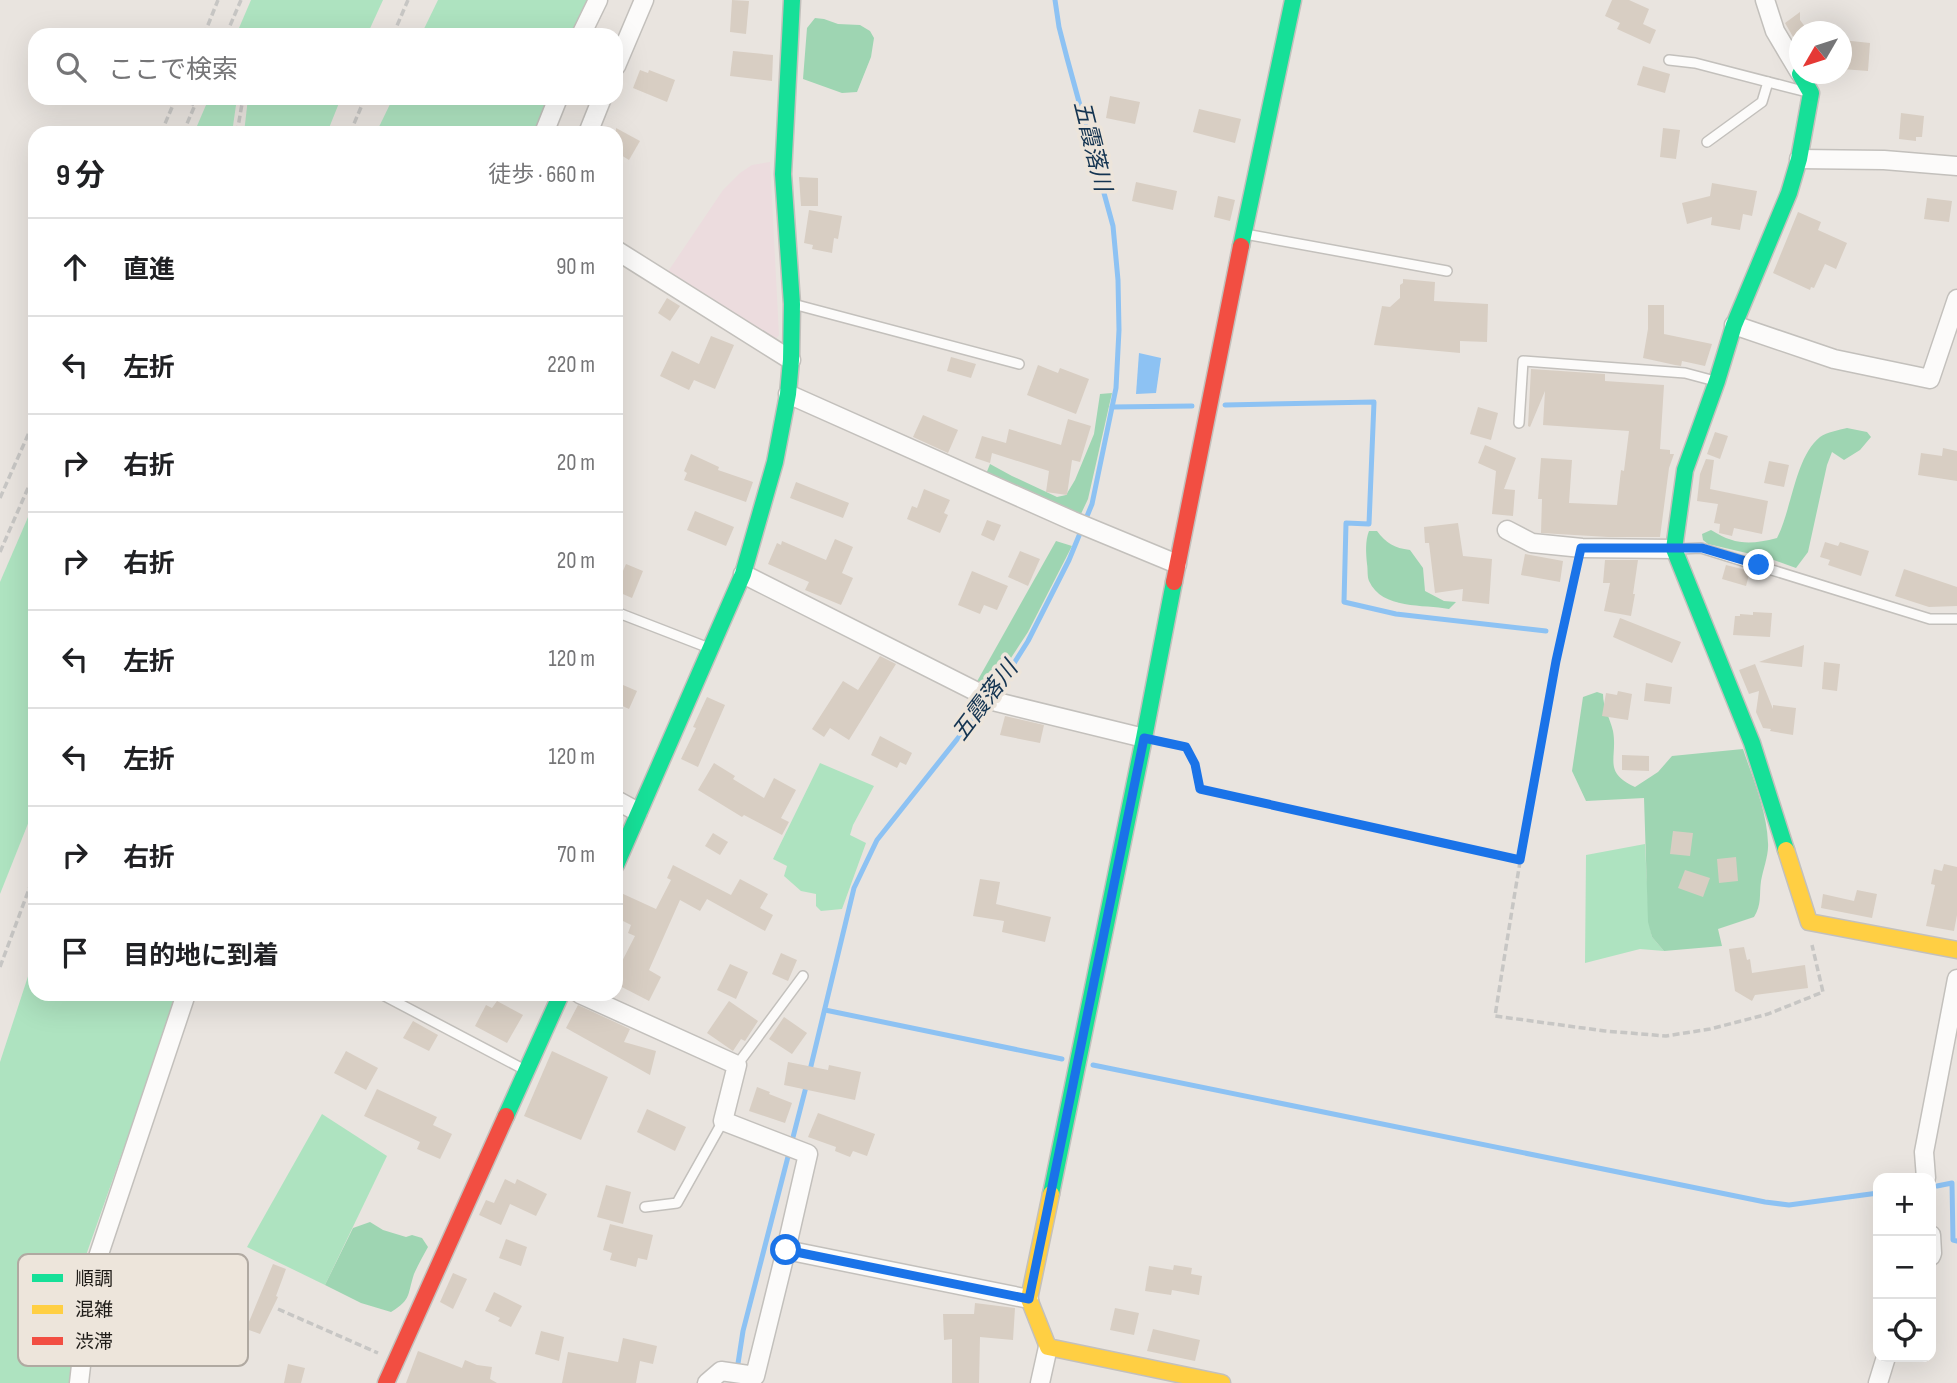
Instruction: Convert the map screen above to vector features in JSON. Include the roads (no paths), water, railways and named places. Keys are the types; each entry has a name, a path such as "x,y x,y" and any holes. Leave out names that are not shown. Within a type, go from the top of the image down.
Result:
{"street":[{"path":"584,28 598,0"},
{"path":"623,49 643,0"},
{"path":"623,848 743,575 775,462 788,394 790,360 792,304 783,174 792,0"},
{"path":"1040,1383 1048,1347 1029,1299 1144,738 1243,233 1293,0"},
{"path":"1765,0 1776,31 1789,54"},
{"path":"1806,84 1811,93 1799,159 1789,193 1734,325 1685,470 1674,549 1752,743 1809,922 1957,950"},
{"path":"547,126 555,105"},
{"path":"591,126 599,105"},
{"path":"1799,159 1884,160 1957,166"},
{"path":"623,254 790,360"},
{"path":"1734,325 1834,359 1930,379 1957,299"},
{"path":"788,394 1073,521 1177,564"},
{"path":"1507,530 1532,543 1581,548 1674,549"},
{"path":"743,575 990,699 1144,738"},
{"path":"623,804 638,811"},
{"path":"1926,1173 1924,1152 1957,979"},
{"path":"99,1254 184,1001"},
{"path":"386,1383 558,1001"},
{"path":"595,1001 737,1065 723,1121 808,1154 755,1376 721,1371 707,1383"},
{"path":"786,1250 1029,1299"},
{"path":"1048,1347 1222,1383"},
{"path":"1878,1383 1884,1362"}],"lane":[{"path":"1669,60 1695,63 1811,93"},
{"path":"1707,142 1762,102 1768,82"},
{"path":"1243,233 1447,271"},
{"path":"792,304 1019,365"},
{"path":"1519,423 1523,361 1685,373 1717,381"},
{"path":"1674,549 1702,548 1930,619 1957,619"},
{"path":"623,614 710,649"},
{"path":"737,1065 803,976"},
{"path":"394,1001 526,1071"},
{"path":"645,1207 677,1203 723,1121"}],"water":[{"path":"1139,353 1161,358 1156,393 1136,394"}],"waterway":[{"name":"五霞落川","path":"810,1070 854,888 877,840 1001,684 1028,641 1069,560 1092,504 1116,388 1118,280 1113,226 1059,27 1055,0"},
{"path":"1225,405 1374,402 1369,524 1346,523 1344,602 1396,614 1546,631"},
{"path":"1112,407 1192,406"},
{"path":"825,1010 1062,1059"},
{"path":"1093,1065 1765,1202 1789,1205 1873,1194"},
{"name":"五霞落川","path":"735,1383 743,1331 807,1083"},
{"path":"1937,1186 1952,1183 1953,1240 1957,1241"}]}
